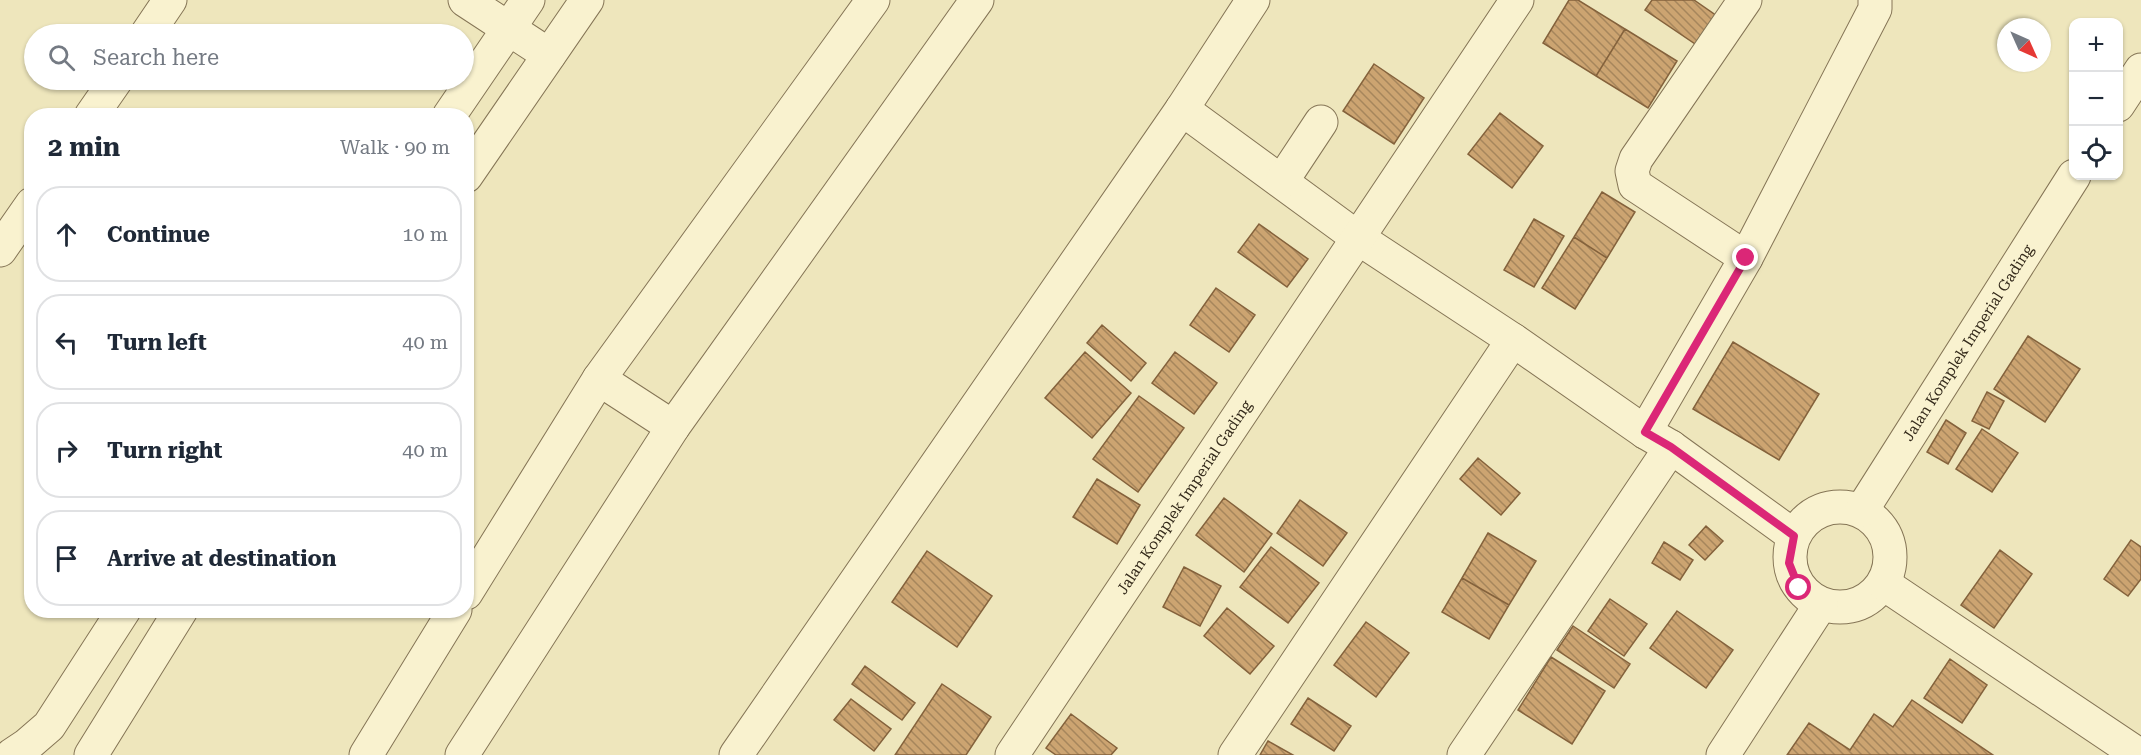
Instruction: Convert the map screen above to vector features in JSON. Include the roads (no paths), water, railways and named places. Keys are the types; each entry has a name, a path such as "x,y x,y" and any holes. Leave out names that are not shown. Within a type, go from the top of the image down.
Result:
{"street":[{"path":"154,24 170,0"},
{"path":"465,0 549,55"},
{"path":"474,79 528,0"},
{"path":"474,164 587,0"},
{"path":"474,580 599,379 873,0"},
{"path":"462,755 673,428 977,0"},
{"path":"736,755 1182,109 1253,0"},
{"name":"Jalan Komplek Imperial Gading","path":"1011,755 1517,0"},
{"path":"1745,0 1636,159 1632,171 1635,185 1746,258"},
{"path":"1464,755 1658,439 1746,258 1875,9 1875,0"},
{"path":"2123,97 2141,70"},
{"path":"97,108 109,90"},
{"path":"454,108 467,90"},
{"path":"1182,109 1358,238 1658,439 1794,536"},
{"path":"1282,181 1321,122"},
{"name":"Jalan Komplek Imperial Gading","path":"1862,510 2071,180"},
{"path":"0,250 24,216"},
{"path":"1235,755 1513,340"},
{"path":"599,379 673,428"},
{"path":"1842,506 1862,510 1884,529 1892,556 1884,584 1866,601 1855,605 1844,608 1821,604 1799,588 1789,563 1794,536 1805,520 1822,509 1842,506"},
{"path":"1884,584 2139,755"},
{"path":"1723,755 1821,604"},
{"path":"12,755 49,726 119,618"},
{"path":"91,755 176,618"},
{"path":"366,755 450,618"}]}
